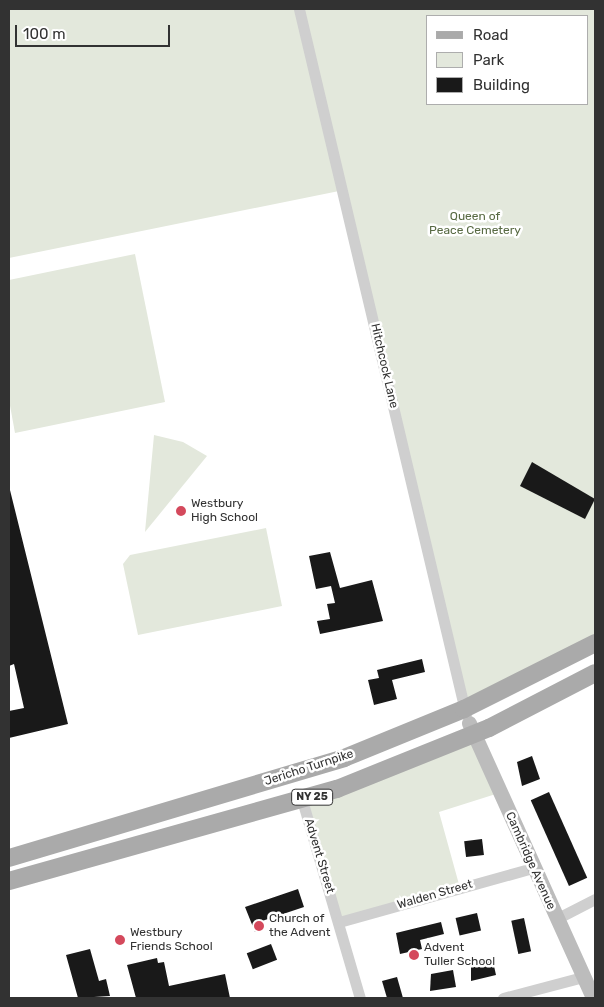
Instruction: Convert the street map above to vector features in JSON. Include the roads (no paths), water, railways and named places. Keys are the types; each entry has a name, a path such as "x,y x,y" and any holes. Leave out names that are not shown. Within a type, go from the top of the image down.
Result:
{"main road":[{"name":"Jericho Turnpike","path":"9,858 468,722 595,643"},
{"name":"Jericho Turnpike","path":"9,881 302,800 468,722 595,673"},
{"path":"198,803 205,828"}],"street":[{"name":"Hitchcock Lane","path":"299,9 468,722"},
{"name":"Cambridge Avenue","path":"468,722 532,868 593,998"},
{"name":"Advent Street","path":"302,800 360,998"},
{"name":"Walden Street","path":"339,922 532,868"},
{"path":"556,919 595,899"},
{"path":"503,998 583,977"}],"place":[{"name":"Westbury High School","path":"181,511"},
{"name":"Church of the Advent","path":"259,926"},
{"name":"Westbury Friends School","path":"120,940"},
{"name":"Advent Tuller School","path":"414,955"}],"park label":[{"name":"Queen of Peace Cemetery","path":"475,224"}]}
